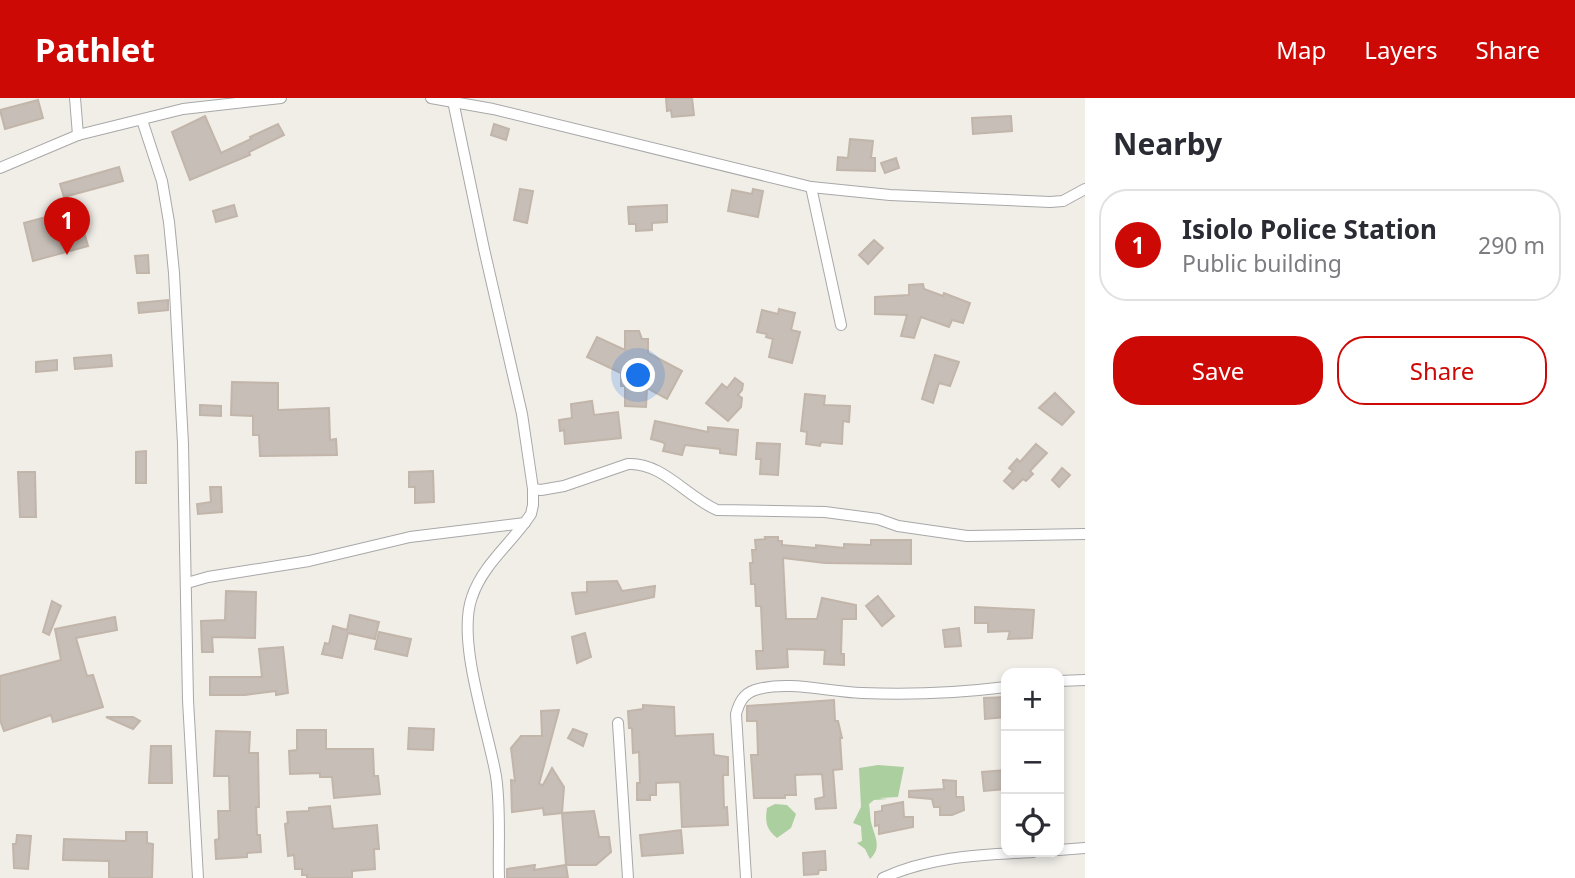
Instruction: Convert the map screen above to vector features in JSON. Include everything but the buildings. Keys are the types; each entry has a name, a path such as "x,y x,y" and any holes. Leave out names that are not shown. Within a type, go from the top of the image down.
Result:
{"street":[{"path":"75,98 78,135"},
{"path":"0,168 78,135 183,110 281,98"},
{"path":"431,98 493,108 811,187 890,195 1050,202 1063,201 1085,189"},
{"path":"453,101 522,414 533,489 533,505 525,523 488,566 471,598 467,630 477,694 496,777 499,878"},
{"path":"142,120 162,181 174,273 183,444 188,701 198,878"},
{"path":"811,187 841,325"},
{"path":"533,489 553,488 615,468 639,464 653,469 703,504 717,510 825,512 967,536 1085,534"},
{"path":"187,583 208,577 309,561 410,537 525,523"},
{"path":"1064,681 1085,680"},
{"path":"746,878 736,714 739,702 746,695 754,690 780,687 861,693 954,694 1001,688"},
{"path":"618,723 628,878"},
{"path":"1064,850 1085,849"},
{"path":"883,878 905,868 939,859 1001,854"}],"green space":[{"path":"878,765 904,767 898,797 879,798 888,799 874,800 869,804 877,846 870,859 865,849 857,843 862,841 861,826 853,823 861,807 859,768"},
{"path":"775,804 787,805 796,814 791,828 777,838 768,828 766,821 767,808"}],"place":[{"name":"Isiolo Police Station","path":"67,255"}]}
